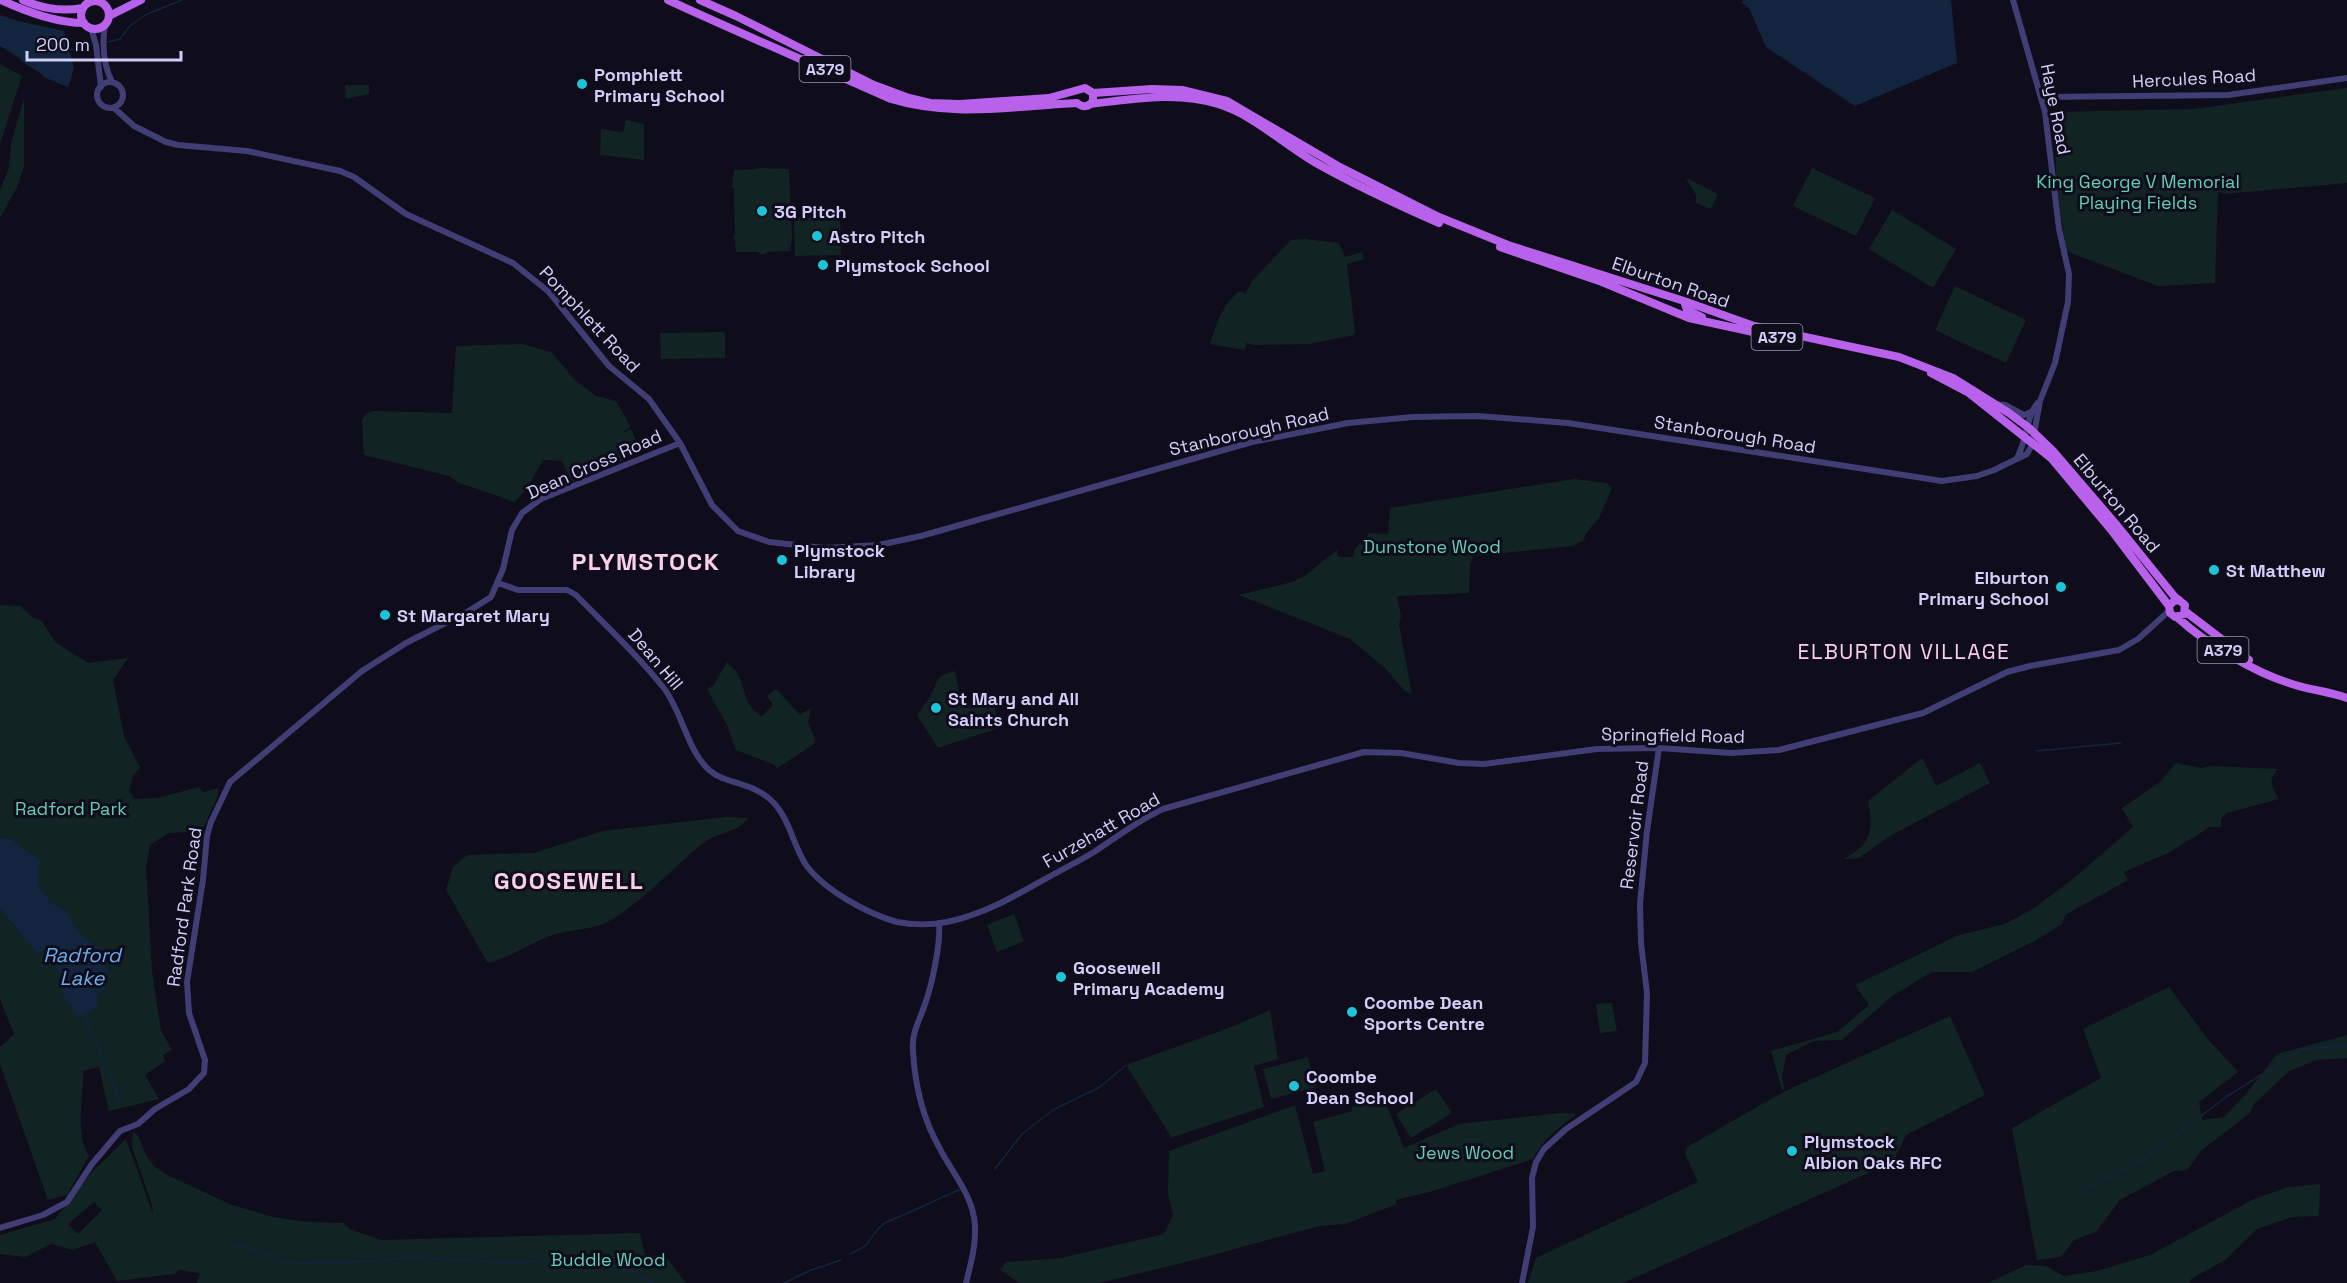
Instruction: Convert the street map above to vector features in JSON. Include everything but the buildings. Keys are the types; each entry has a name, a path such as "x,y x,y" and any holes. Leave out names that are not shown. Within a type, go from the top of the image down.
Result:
{"main road":[{"path":"3,0 34,14 96,28 141,0"},
{"path":"23,0 50,9 65,11 83,8 91,1 111,0"},
{"name":"A379","path":"668,0 891,99 921,107 965,110 1091,104"},
{"name":"A379","path":"693,0 711,9 709,19"},
{"name":"A379","path":"700,0 874,85 930,103 960,104 1049,98 1078,92 1085,88 1093,93"},
{"path":"101,2 108,11 107,20"},
{"path":"83,8 81,17 88,26"},
{"name":"A379","path":"719,8 717,14 721,21 745,34"},
{"name":"Elburton Road","path":"1093,93 1152,89 1182,90 1227,100 1338,166 1439,217 1508,245 1684,301 1754,326 1899,357 1953,378 1995,404 2032,431 2077,479 2179,600"},
{"path":"1077,103 1078,92"},
{"path":"1091,104 1093,93"},
{"name":"Elburton Road","path":"1091,104 1146,97 1167,97 1200,100 1219,105 1252,121 1315,163 1420,214 1516,254 1602,282 1689,318 1858,352 1930,372 1969,393 2050,458 2112,531 2172,612 2224,651 2272,676 2301,687 2347,698"},
{"name":"A379","path":"1656,292 1675,300 1674,311"},
{"name":"A379","path":"1684,301 1687,310 1714,323"},
{"path":"2172,612 2174,601 2179,600"},
{"name":"A379","path":"2172,612 2186,612 2185,605 2179,600"},
{"name":"Elburton Road","path":"2186,612 2238,653 2272,676"}],"street":[{"name":"Haye Road","path":"2013,0 2042,97 2059,229 2069,274 2069,290 2055,363 2040,401 2032,431"},
{"path":"107,20 104,49 108,73 112,82 123,91 122,102 128,120"},
{"path":"88,26 96,45 101,87 98,93 99,102 104,107 114,108 122,102"},
{"name":"Hercules Road","path":"2042,97 2228,95 2347,78"},
{"path":"101,87 112,82"},
{"name":"Pomphlett Road","path":"114,108 143,132 172,144 247,151 340,171 354,177 406,214 513,263 549,292 609,366 649,399 680,443 712,505 729,525 738,531 769,542 813,547"},
{"name":"Haye Road","path":"2031,412 2040,401"},
{"path":"1995,404 2006,405 2024,415 2031,412 2032,445"},
{"name":"Stanborough Road","path":"813,547 848,548 890,543 1093,489 1143,472 1252,442 1314,429 1381,420 1478,416 1568,423 1942,481 1977,476 1994,470 2027,454 2032,445"},
{"path":"2016,458 2032,431"},
{"name":"Dean Cross Road","path":"498,583 512,530 522,513 541,499 680,443"},
{"name":"Dean Hill","path":"498,583 518,590 567,590 576,595 664,688 696,751 710,771 719,777 747,784 766,795 786,822"},
{"name":"Radford Park Road","path":"0,1228 43,1215 67,1202 120,1131 138,1124 155,1109 189,1089 204,1073 205,1060 189,1013 187,982 203,880 207,836 211,822 230,782 362,671 484,601 494,594 498,583"},
{"name":"Springfield Road","path":"1548,755 1597,748 1659,748 1731,753 1796,746 1923,713 2007,672 2119,650 2138,639 2172,612"},
{"name":"Reservoir Road","path":"1522,1283 1533,1227 1532,1178 1536,1162 1544,1149 1560,1134 1629,1088 1643,1071 1648,1035 1640,904 1647,831 1659,748"},
{"name":"Furzehatt Road","path":"786,822 805,864 833,892 898,922 939,923 987,909 1009,899 1089,855 1144,818 1163,809 1296,770 1364,752 1401,753 1459,763 1484,764 1548,755"},
{"path":"939,923 928,995 913,1035 913,1052 918,1095 923,1112 939,1148 960,1180 972,1211 975,1250 966,1283"}],"green space":[{"path":"0,64 22,76 0,144"},
{"path":"345,85 369,85 369,94 346,99"},
{"name":"King George V Memorial Playing Fields","path":"2347,88 2347,183 2224,194 2218,192 2215,283 2158,286 2066,251 2057,189 2053,112 2194,109"},
{"path":"24,98 24,167 17,187 0,218 0,190 9,168 11,144"},
{"path":"626,120 644,124 644,160 600,155 601,129 623,132"},
{"path":"1812,168 1875,198 1856,236 1793,206"},
{"name":"3G Pitch","path":"789,169 792,238 790,251 767,252 766,254 736,252 735,239 733,239 735,234 734,188 732,188 734,170"},
{"path":"1686,178 1718,194 1711,209 1696,203 1696,195"},
{"path":"1892,210 1956,249 1933,288 1869,249"},
{"name":"Astro Pitch","path":"840,217 841,255 795,256 794,218"},
{"path":"1305,239 1339,243 1345,257 1362,252 1364,259 1347,264 1354,335 1309,344 1254,345 1246,343 1245,350 1210,344 1221,314 1234,296 1240,291 1245,294 1252,281 1291,240"},
{"path":"1955,286 2026,320 2006,363 1935,330"},
{"path":"725,332 725,358 661,359 660,333"},
{"path":"522,344 551,352 575,380 596,396 616,401 631,427 619,434 631,429 641,453 571,482 562,461 543,460 527,488 515,502 459,483 449,476 364,455 362,419 367,413 373,411 452,413 456,346"},
{"name":"Dunstone Wood","path":"1574,479 1607,483 1612,488 1599,518 1587,532 1583,541 1572,546 1474,556 1470,564 1469,593 1397,596 1401,616 1399,625 1412,694 1404,690 1384,667 1350,639 1239,595 1292,582 1306,575 1337,550 1338,557 1353,557 1356,547 1365,540 1369,533 1388,534 1390,508"},
{"name":"Radford Park","path":"0,605 20,606 32,617 42,621 55,642 88,663 128,658 113,680 124,736 140,768 133,776 129,790 134,799 158,798 199,787 203,792 218,788 218,795 202,831 169,833 150,845 146,867 152,971 161,1030 172,1050 163,1055 165,1061 145,1075 159,1099 109,1111 99,1067 83,1071 81,1126 84,1147 89,1156 67,1195 48,1200 0,1064 0,1047 14,1034 0,999 0,909 37,953 44,950 50,956 66,988 97,994 102,949 87,940 74,926 65,910 49,902 11,839 0,837"},
{"path":"727,662 737,673 752,708 762,716 773,705 767,696 776,689 800,715 811,708 808,722 815,739 814,744 776,769 775,765 736,750 727,725 707,689 713,686"},
{"path":"955,671 962,706 989,694 1002,727 938,748 917,715 939,678"},
{"path":"1922,758 1936,786 1980,763 1990,783 1888,837 1859,858 1844,859 1861,847 1869,835 1868,801"},
{"path":"2176,763 2201,768 2212,766 2278,769 2272,784 2279,799 2227,813 2221,819 2221,827 2210,827 2170,852 2124,872 2128,880 2065,915 2062,924 2038,939 1972,972 1932,972 1892,996 1842,1040 1813,1041 1786,1055 1782,1077 1784,1089 1782,1090 1771,1051 1837,1032 1869,1005 1855,985 1959,935 2005,924 2034,908 2073,879 2133,827 2122,808 2160,782"},
{"path":"727,817 748,818 733,830 705,842 622,913 597,926 556,934 540,940 492,962 487,962 446,890 453,867 467,855 534,853 603,831"},
{"path":"1014,914 1024,941 997,952 987,925"},
{"path":"2169,987 2206,1037 2238,1072 2199,1102 2202,1120 2224,1117 2247,1093 2277,1054 2347,1035 2347,1058 2316,1060 2288,1072 2254,1104 2250,1113 2202,1150 2187,1170 2174,1171 2120,1200 2096,1232 2074,1240 2061,1257 2037,1260 2012,1128 2101,1078 2083,1029"},
{"path":"1612,1003 1617,1031 1600,1033 1596,1004"},
{"path":"1270,1010 1278,1059 1254,1066 1264,1107 1170,1138 1126,1065 1234,1026"},
{"name":"Plymstock Albion Oaks RFC","path":"1950,1016 1985,1095 1906,1135 1893,1162 1623,1283 1528,1283 1536,1258 1698,1182 1685,1154 1687,1147 1783,1092"},
{"path":"1308,1057 1316,1087 1271,1099 1263,1069"},
{"path":"1436,1089 1452,1113 1411,1138 1396,1114"},
{"name":"Jews Wood","path":"1378,1096 1386,1104 1404,1148 1459,1124 1560,1113 1577,1114 1547,1139 1533,1159 1433,1191 1396,1200 1397,1204 1345,1224 1319,1226 1099,1283 1019,1283 1000,1270 1006,1262 1061,1258 1164,1234 1173,1215 1168,1193 1169,1151 1295,1105 1313,1174 1325,1171 1313,1122 1352,1111 1351,1107"},
{"name":"Buddle Wood","path":"133,1131 154,1166 167,1175 232,1205 273,1217 308,1222 343,1223 350,1229 381,1240 640,1233 645,1254 666,1257 686,1283 197,1283 200,1273 179,1270 174,1274 117,1281 95,1242 73,1250 51,1244 25,1257 0,1254 0,1235 55,1219 92,1172 126,1139 153,1214 132,1147","holes":["94,1202 102,1210 78,1234 68,1224"]},
{"path":"2320,1184 2319,1216 2292,1217 2257,1229 2225,1260 2191,1279 2190,1283 1988,1283 2026,1265 2046,1266 2064,1276 2097,1271 2150,1255 2254,1199 2288,1187"}],"water":[{"path":"1743,0 1951,0 1957,63 1855,106 1766,47 1749,8 1742,3"},
{"path":"0,15 64,31 74,68 68,87 43,77 0,46"},
{"name":"Radford Lake","path":"0,837 11,839 40,860 38,885 49,902 66,910 74,926 87,940 102,949 108,971 105,989 97,994 97,1006 78,1017 61,992 66,987 50,956 44,950 37,953 0,909"}],"waterway":[{"path":"108,42 120,39 130,26 145,15 182,0"},
{"path":"84,47 91,45"},
{"path":"70,50 77,48"},
{"path":"2036,751 2121,743"},
{"path":"83,1014 108,1070 120,1106"},
{"path":"2080,1191 2146,1158 2226,1097 2302,1049 2347,1046"},
{"path":"995,1169 1022,1134 1053,1110 1100,1087 1125,1066"},
{"path":"850,1254 866,1245 885,1223 959,1190"},
{"path":"231,1245 259,1250 284,1264 381,1261 408,1257 510,1263 592,1257 628,1271 634,1271 637,1276 652,1283"},
{"path":"784,1283 841,1260"}],"place":[{"name":"Pomphlett Primary School","path":"582,84"},
{"name":"3G Pitch","path":"762,211"},
{"name":"Astro Pitch","path":"817,236"},
{"name":"Plymstock School","path":"823,265"},
{"name":"Plymstock Library","path":"782,560"},
{"name":"St Matthew","path":"2214,570"},
{"name":"Elburton Primary School","path":"2061,587"},
{"name":"St Margaret Mary","path":"385,615"},
{"name":"St Mary and All Saints Church","path":"936,708"},
{"name":"Goosewell Primary Academy","path":"1061,977"},
{"name":"Coombe Dean Sports Centre","path":"1352,1012"},
{"name":"Coombe Dean School","path":"1294,1086"},
{"name":"Plymstock Albion Oaks RFC","path":"1792,1151"}],"district":[{"name":"PLYMSTOCK","path":"646,561"},
{"name":"ELBURTON VILLAGE","path":"1904,651"},
{"name":"GOOSEWELL","path":"569,880"}]}
